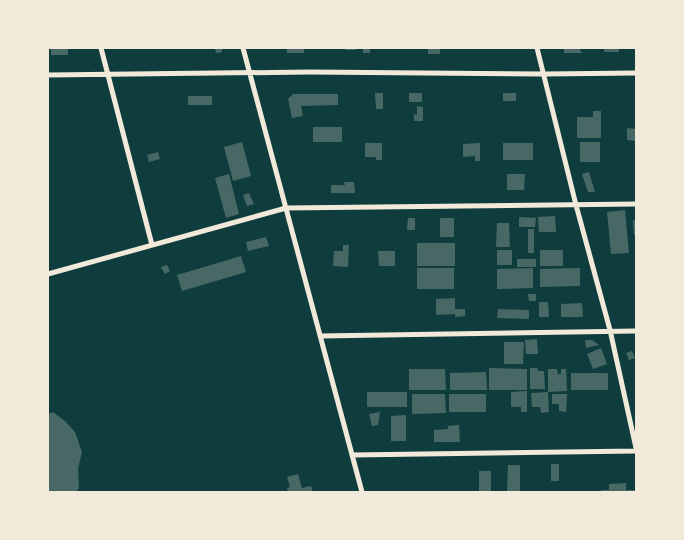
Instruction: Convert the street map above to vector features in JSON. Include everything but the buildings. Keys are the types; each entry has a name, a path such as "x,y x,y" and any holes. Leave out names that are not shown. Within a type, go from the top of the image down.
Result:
{"street":[{"path":"101,48 152,245"},
{"path":"243,48 362,492"},
{"path":"353,455 636,449 610,330 576,205 537,48"},
{"path":"48,75 636,73"},
{"path":"48,274 286,208 636,204"},
{"path":"320,336 636,331"}]}
